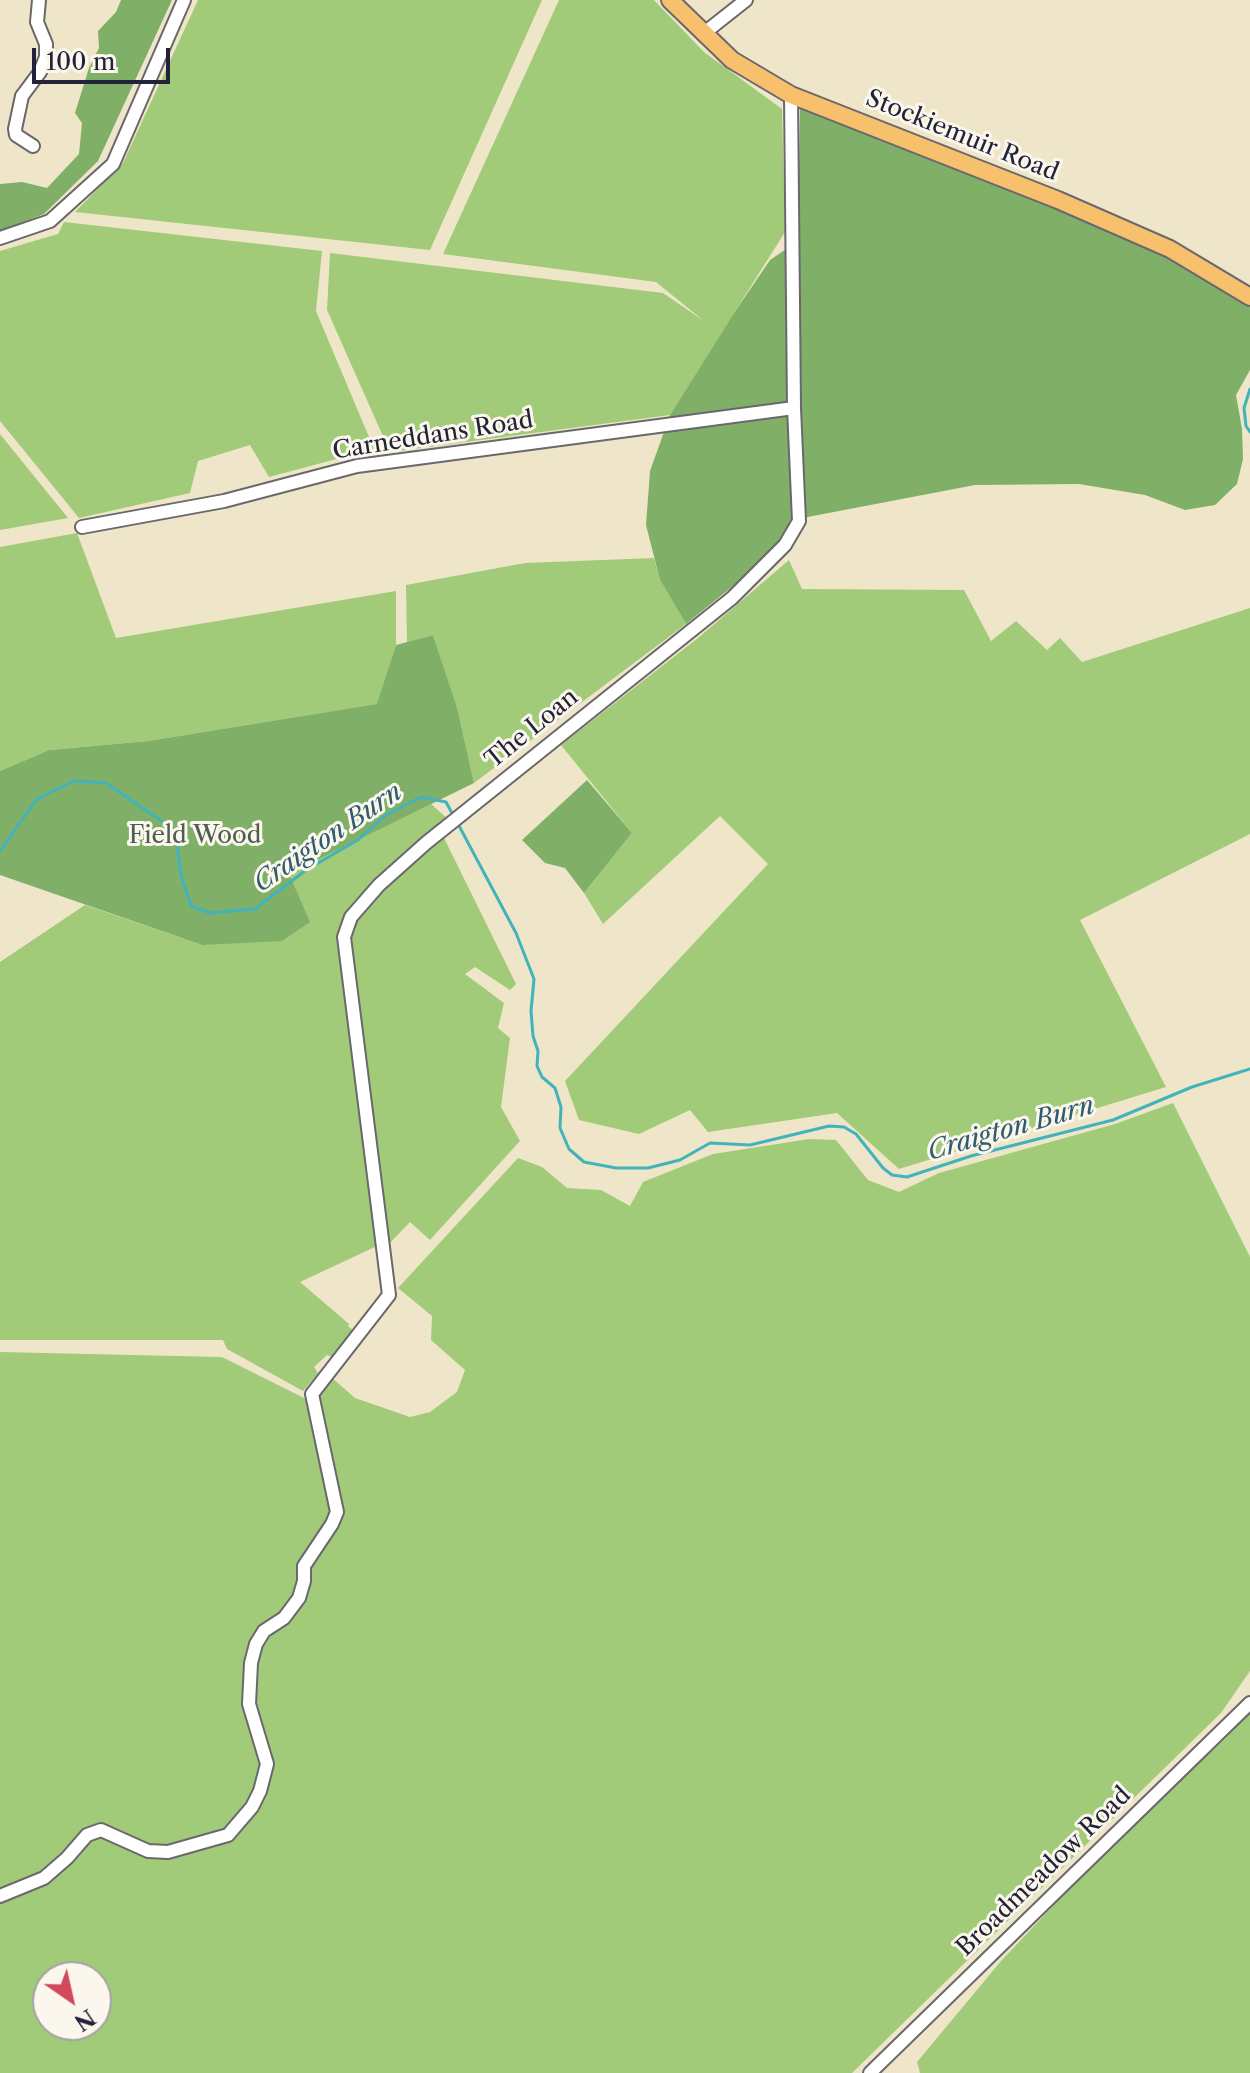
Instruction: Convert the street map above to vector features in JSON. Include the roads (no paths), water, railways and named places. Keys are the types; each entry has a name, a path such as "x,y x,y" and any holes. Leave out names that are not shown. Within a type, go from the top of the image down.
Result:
{"main road":[{"name":"Stockiemuir Road","path":"670,0 732,60 791,95 1058,200 1156,243 1250,297"}],"street":[{"path":"33,146 10,139 22,96 40,72 46,57 46,44 37,22 39,0"},
{"path":"0,238 50,221 113,164 184,0"},
{"path":"703,34 746,0"},
{"name":"The Loan","path":"0,1896 44,1878 87,1835 101,1830 148,1851 168,1852 228,1835 252,1807 260,1791 267,1764 249,1704 251,1663 256,1644 264,1631 284,1618 299,1598 304,1566 337,1512 312,1394 389,1295 344,937 351,917 379,885 732,598 785,545 799,521 794,408 791,95"},
{"name":"Carneddans Road","path":"82,527 224,501 357,466 794,408"},
{"name":"Broadmeadow Road","path":"870,2073 1250,1703"}],"waterway":[{"path":"1250,389 1244,408 1246,426 1250,432"},
{"name":"Craigton Burn","path":"0,851 37,799 74,781 106,783 175,830 181,875 191,906 210,913 255,909 306,870 358,840 386,815 421,797 446,802 453,815"},
{"name":"Craigton Burn","path":"457,822 516,933 534,979 531,1011 538,1051 537,1066 542,1077 555,1088 561,1107 560,1128 569,1149 584,1162 616,1168 648,1168 680,1160 710,1143 750,1145 829,1126 844,1127 856,1134 883,1168 892,1175 907,1177 971,1156 1113,1120 1192,1087 1250,1069"}],"park label":[{"name":"Field Wood","path":"195,836"}]}
